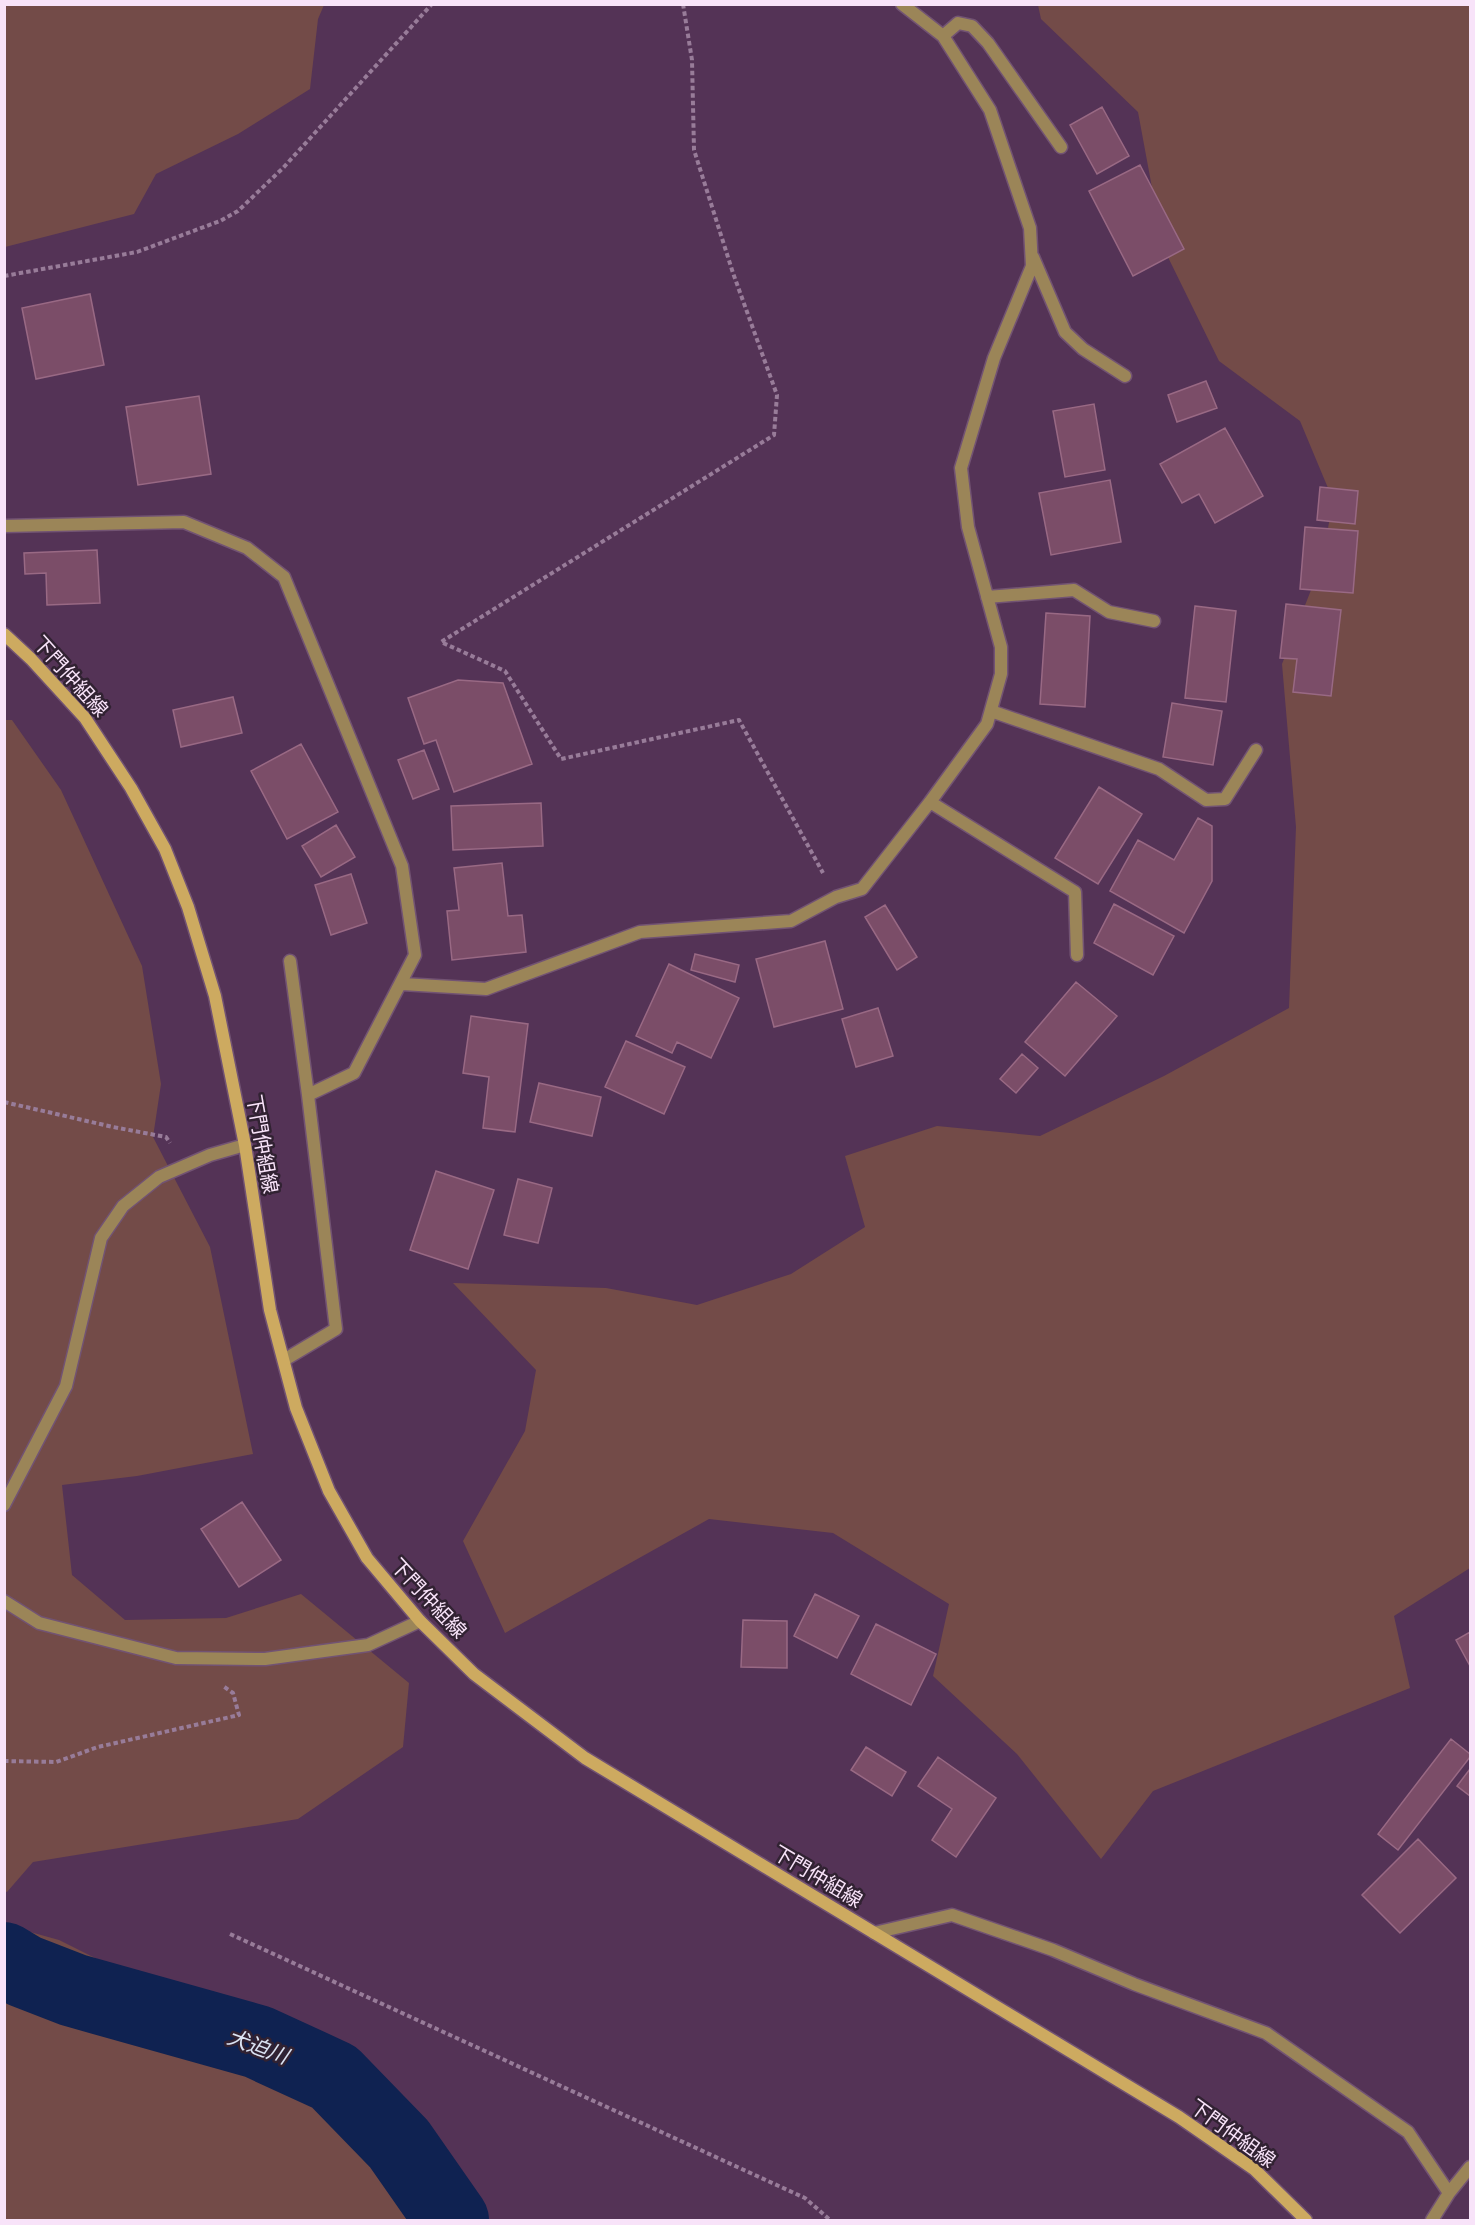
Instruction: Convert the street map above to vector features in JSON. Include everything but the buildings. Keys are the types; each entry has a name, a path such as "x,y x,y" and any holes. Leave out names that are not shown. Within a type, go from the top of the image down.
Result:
{"street":[{"path":"402,984 486,989 640,932 791,921 836,897 862,889 987,724 1001,674 1001,646 968,527 961,468 994,358 1032,266 1030,228 990,110 943,36 902,4"},
{"path":"943,36 958,23 972,26 988,44 1062,147"},
{"path":"1031,254 1065,332 1083,349 1125,376"},
{"path":"4,526 184,522 247,548 284,578 402,866 415,955 354,1074 308,1095"},
{"path":"987,597 1074,590 1109,612 1154,621"},
{"name":"下門仲組線","path":"4,634 31,659 85,718 131,788 165,849 188,907 215,996 244,1145 270,1310 296,1408 329,1491 367,1558 420,1621 474,1674 585,1758 1179,2117 1254,2169 1306,2220"},
{"path":"991,711 1159,769 1206,800 1225,799 1256,750"},
{"path":"930,802 1075,892 1077,955"},
{"path":"284,1360 336,1329 290,961"},
{"path":"4,1505 66,1386 101,1238 123,1206 159,1177 210,1155 244,1145"},
{"path":"4,1601 39,1623 176,1658 265,1659 368,1645 420,1621"},
{"path":"874,1933 952,1915 1053,1950 1134,1984 1266,2033 1408,2132 1449,2193"},
{"path":"1432,2220 1449,2193 1470,2167"}],"path":[{"path":"4,276 137,252 220,221 238,211 283,168 432,4"},
{"path":"683,4 692,60 694,150 733,273 777,395 774,435 441,642 505,670 561,759 739,720 836,897"},
{"path":"4,1102 166,1137 184,1167"},
{"path":"4,1761 56,1762 98,1747 239,1715 233,1693 176,1658"},
{"path":"230,1935 805,2198 830,2220"}],"shaded area":[{"path":"5,4 324,5 318,19 310,89 238,134 156,174 134,214 5,247"},
{"path":"1038,5 1470,5 1470,1568 1394,1616 1410,1688 1153,1791 1101,1859 1017,1754 933,1676 949,1604 833,1533 709,1519 505,1633 463,1541 525,1431 536,1370 453,1283 606,1288 697,1305 791,1274 865,1227 845,1156 937,1126 1040,1136 1164,1076 1289,1008 1296,827 1282,664 1322,562 1333,500 1300,421 1219,361 1163,247 1138,112 1041,19"},
{"path":"4,720 12,720 61,790 142,966 161,1084 153,1137 210,1247 253,1454 137,1476 62,1485 72,1575 125,1620 226,1618 301,1594 409,1683 403,1747 298,1819 33,1862 7,1892 4,1891"},
{"path":"5,1925 59,1940 263,2042 453,2220 5,2220"}],"waterway":[{"name":"犬迫川","path":"4,1959 24,1971 73,1990 258,2042 334,2077 399,2144 452,2220"}]}
